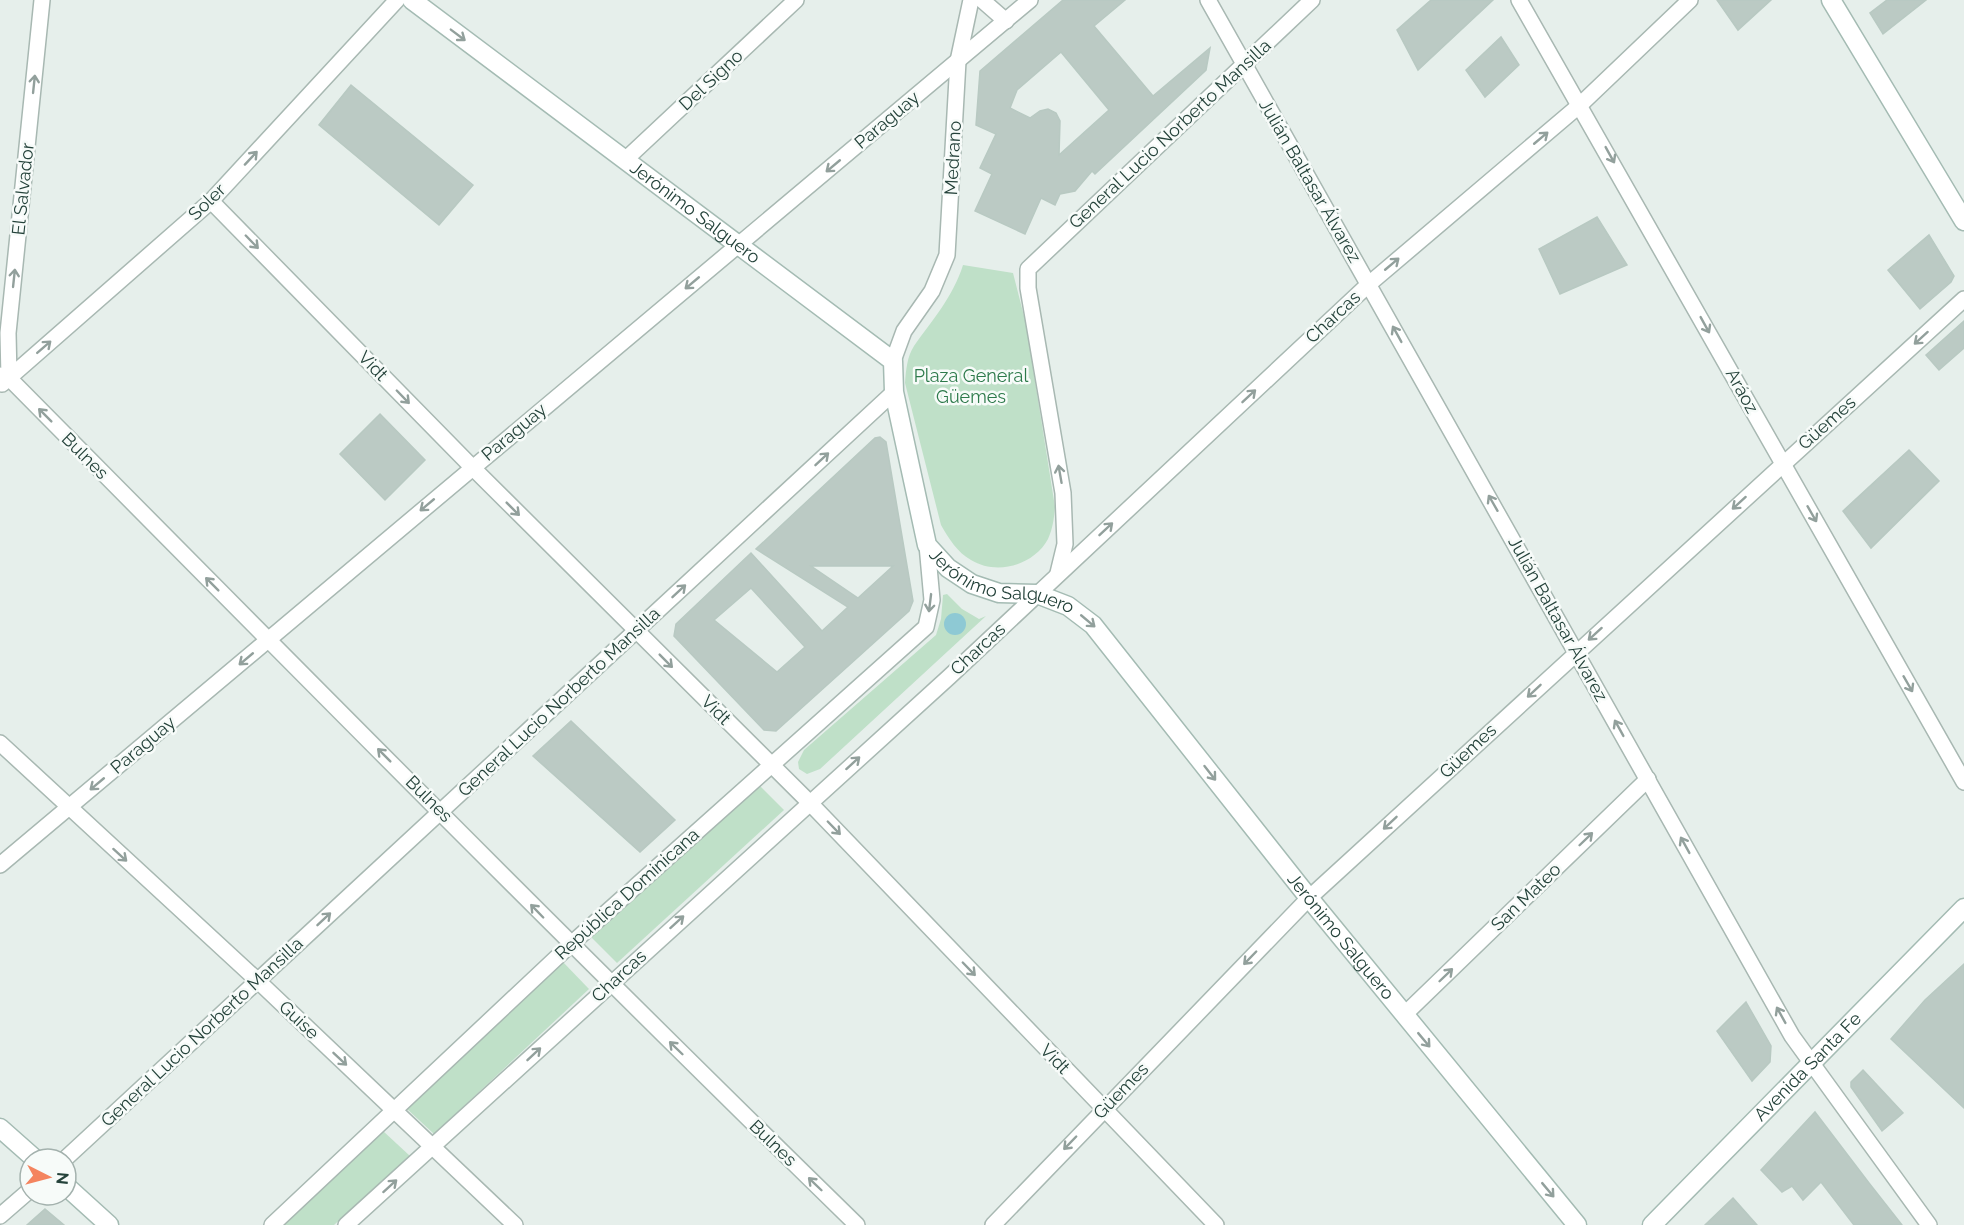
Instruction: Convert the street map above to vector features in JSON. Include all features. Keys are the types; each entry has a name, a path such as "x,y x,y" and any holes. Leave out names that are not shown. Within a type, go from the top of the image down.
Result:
{"street":[{"name":"El Salvador","path":"3,380 42,0"},
{"name":"Soler","path":"3,380 211,201 397,0"},
{"name":"Jerónimo Salguero","path":"411,0 893,361 894,392 927,545 948,567 986,590 1015,595 1037,594 1068,606 1093,625 1308,898 1577,1225"},
{"name":"Del Signo","path":"625,160 796,0"},
{"name":"Medrano","path":"893,361 904,331 932,291 947,255 958,62 971,0"},
{"path":"982,0 1006,21"},
{"name":"Paraguay","path":"0,865 1030,0"},
{"name":"Julián Baltasar Álvarez","path":"1208,0 1792,1036 1929,1225"},
{"name":"General Lucio Norberto Mansilla","path":"1058,573 1065,544 1063,493 1028,288 1028,269 1312,0"},
{"name":"Aráoz","path":"1519,0 1581,104 1964,782"},
{"name":"Charcas","path":"346,1225 1037,594 1369,284 1581,104 1690,0"},
{"path":"1831,0 1964,221"},
{"name":"Vidt","path":"211,201 472,467 809,802 1216,1225"},
{"name":"Güemes","path":"993,1225 1308,898 1964,299"},
{"name":"Bulnes","path":"3,380 441,810 609,984 857,1225"},
{"name":"General Lucio Norberto Mansilla","path":"78,1147 894,392"},
{"name":"República Dominicana","path":"272,1225 396,1111 570,945 926,627 932,600 927,545"},
{"name":"Guise","path":"0,743 258,981 515,1225"},
{"name":"San Mateo","path":"1404,1015 1648,779"},
{"name":"Avenida Santa Fe","path":"1652,1225 1964,908"},
{"path":"0,1128 21,1147"},
{"path":"78,1197 109,1225"},
{"path":"0,1216 18,1200"}],"green space":[{"name":"Plaza General Güemes","path":"963,265 1013,273 1026,324 1055,507 1051,531 1042,548 1034,556 1024,561 1003,567 981,565 966,557 954,545 941,525 905,383 907,364 912,350 948,298"},
{"path":"947,594 962,609 979,619 986,616 820,769 807,774 799,769 798,762 804,750 936,635 941,619 943,595"},
{"path":"757,783 784,810 617,963 590,936"},
{"path":"562,961 589,989 434,1134 406,1108"},
{"path":"383,1131 410,1156 334,1225 280,1225"}],"water":[{"path":"955,613 965,620 966,624 959,634 955,635 945,628 944,624 951,614"}],"building":[{"path":"1063,0 1125,0 1094,26 1153,96 1210,48 1206,70 1095,174 1092,171 1075,191 1060,194 1055,205 1041,198 1025,234 975,211 992,174 980,168 996,134 976,125 980,71","holes":["1061,52 1109,110 1059,155 1060,121 1056,113 1048,109 1030,118 1010,108 1017,90"]},
{"path":"1431,0 1493,0 1418,70 1397,30"},
{"path":"1717,0 1771,0 1738,30"},
{"path":"1887,0 1926,0 1883,34 1870,13"},
{"path":"1501,37 1519,65 1485,97 1466,70"},
{"path":"351,85 473,185 439,225 319,125"},
{"path":"1597,217 1627,265 1560,294 1539,249"},
{"path":"1929,235 1954,276 1951,282 1920,309 1888,270"},
{"path":"1964,321 1964,348 1939,370 1926,355"},
{"path":"380,414 425,460 385,500 340,454"},
{"path":"880,437 886,442 913,601 909,611 776,731 764,730 674,636 676,624 751,553 822,631 848,607 756,549 875,438","holes":["811,566 893,566 858,598","751,588 805,647 777,672 714,620"]},
{"path":"1909,450 1939,481 1871,548 1843,511"},
{"path":"571,721 675,820 640,852 533,756"},
{"path":"1964,964 1964,1108 1891,1039 1925,1000"},
{"path":"1746,1002 1771,1046 1770,1062 1752,1081 1717,1031"},
{"path":"1863,1070 1903,1113 1882,1131 1851,1087 1851,1082"},
{"path":"1815,1112 1902,1225 1854,1225 1821,1182 1803,1200 1792,1186 1782,1192 1761,1170"},
{"path":"1733,1198 1757,1225 1705,1225"},
{"path":"45,1209 64,1225 27,1225"}]}
